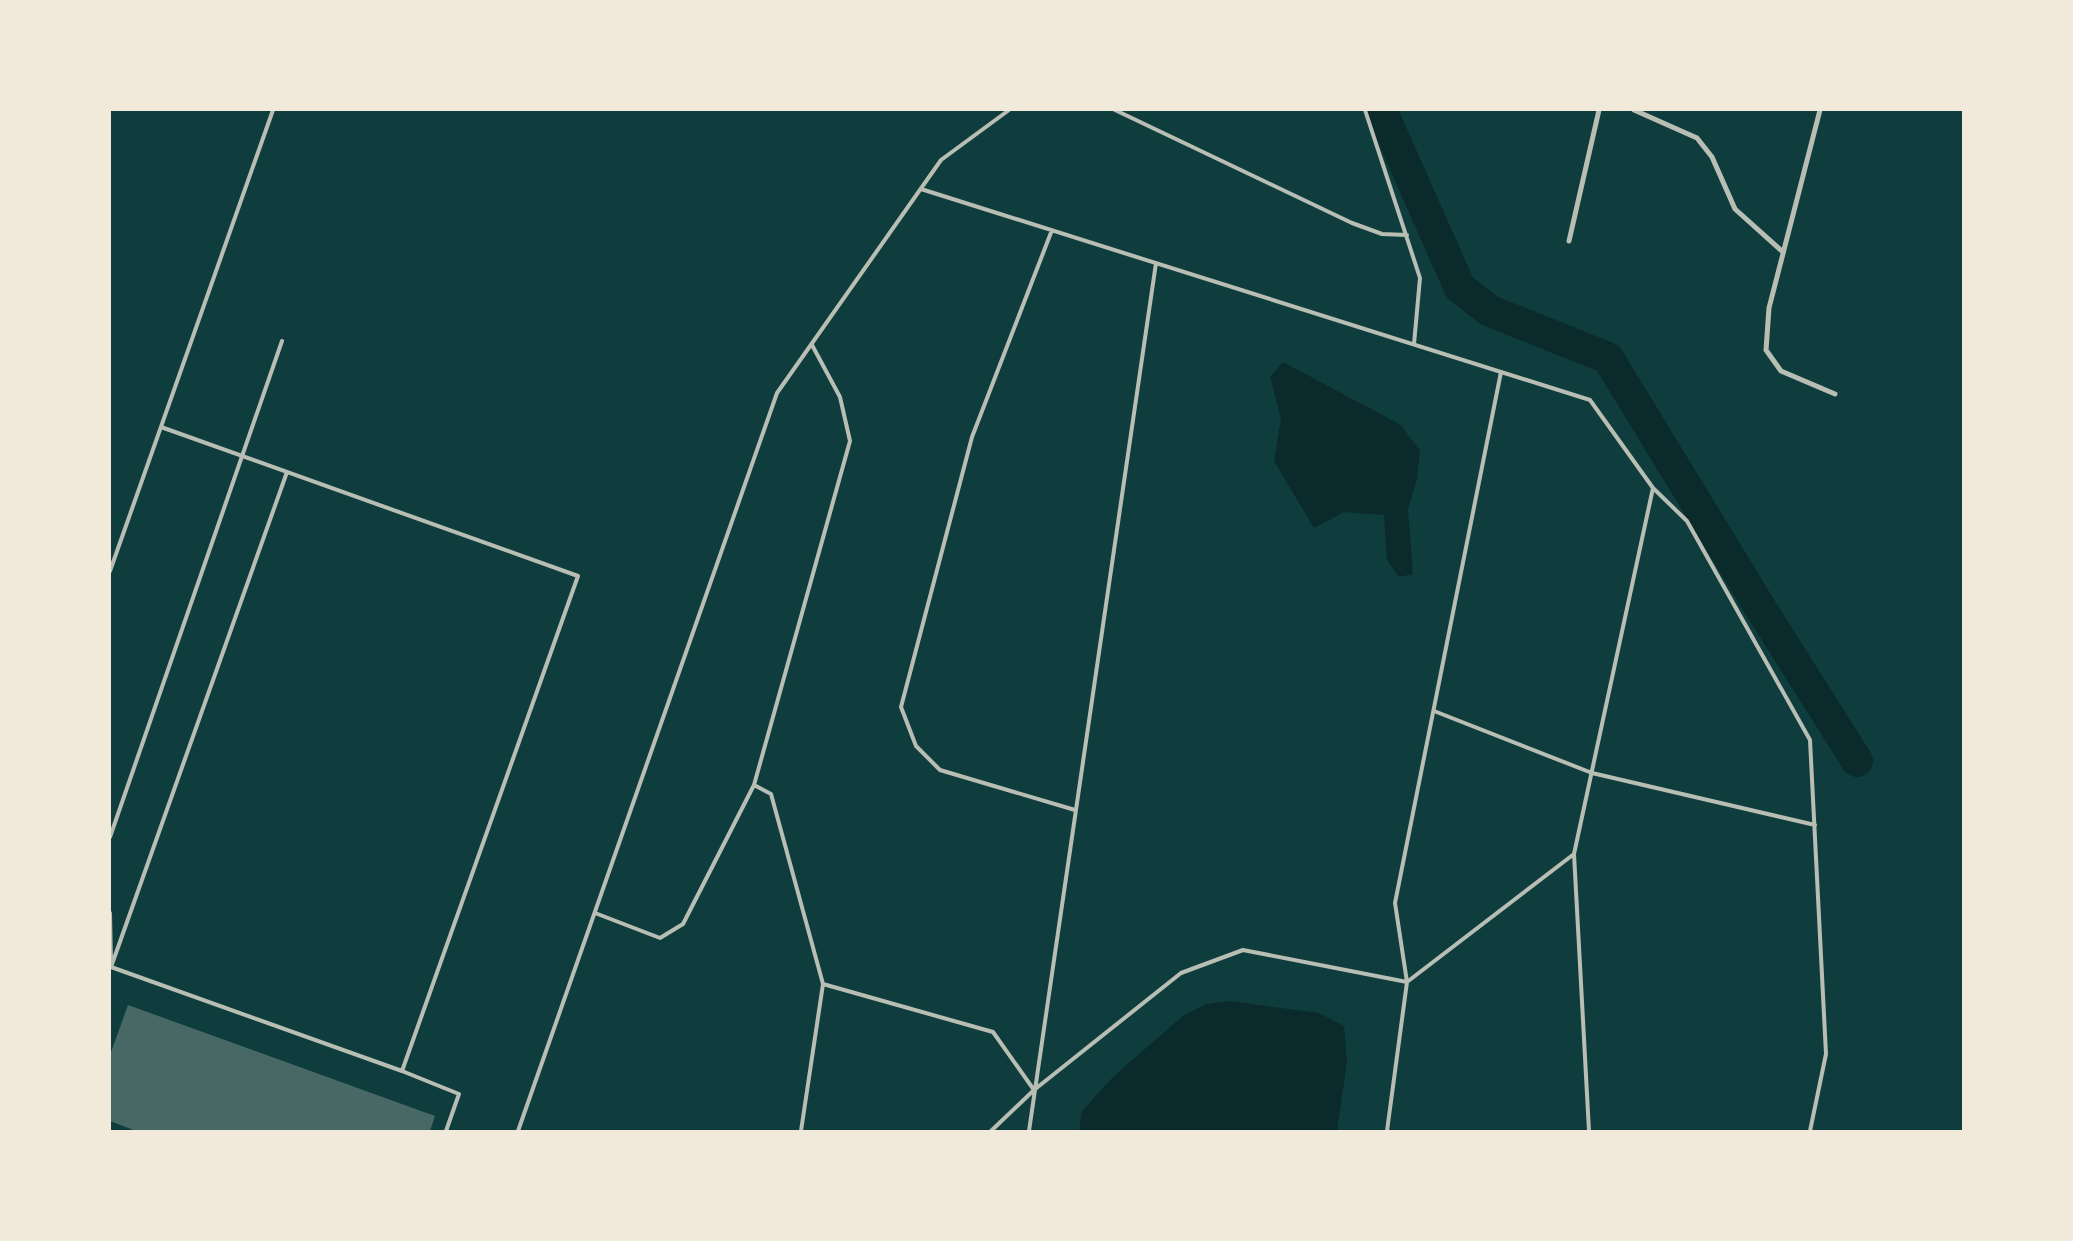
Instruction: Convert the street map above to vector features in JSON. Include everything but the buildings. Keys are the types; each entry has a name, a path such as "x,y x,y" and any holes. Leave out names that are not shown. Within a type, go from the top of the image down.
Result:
{"street":[{"path":"1569,241 1599,110"},
{"path":"1634,110 1696,138 1712,157 1735,209 1783,252"},
{"path":"1820,110 1769,308 1766,350 1781,372 1834,394"}],"lane":[{"path":"110,571 273,110"},
{"path":"518,1131 777,393 941,160 1009,110"},
{"path":"1115,110 1352,223 1382,234 1407,234"},
{"path":"1365,110 1420,278 1414,344"},
{"path":"921,189 1590,400 1653,488 1687,521 1810,740 1826,1054 1810,1131"},
{"path":"1052,230 972,437 901,707 916,746 940,770 1075,810"},
{"path":"1028,1131 1156,263"},
{"path":"110,837 282,341"},
{"path":"595,913 660,938 683,924 754,785 850,441 840,397 812,345"},
{"path":"1387,1131 1407,982 1395,903 1501,372"},
{"path":"161,427 578,576 402,1071"},
{"path":"111,967 287,472"},
{"path":"1589,1131 1574,854 1653,488"},
{"path":"1434,711 1592,773 1815,825"},
{"path":"754,785 771,794 822,984 801,1131"},
{"path":"991,1131 1034,1090 1181,973 1243,950 1407,982 1574,854"},
{"path":"110,913 111,967"},
{"path":"111,967 402,1071 459,1094 446,1131"},
{"path":"822,984 993,1032 1034,1090"}],"water":[{"path":"1283,362 1401,425 1420,451 1417,479 1408,509 1413,574 1399,577 1387,560 1384,515 1344,512 1314,528 1274,461 1281,418 1270,377"},
{"path":"1230,1001 1319,1013 1344,1026 1347,1062 1337,1131 1079,1131 1082,1111 1115,1075 1184,1015 1207,1004"}],"waterway":[{"path":"1381,110 1460,288 1490,311 1608,358 1758,604 1857,761"}]}
